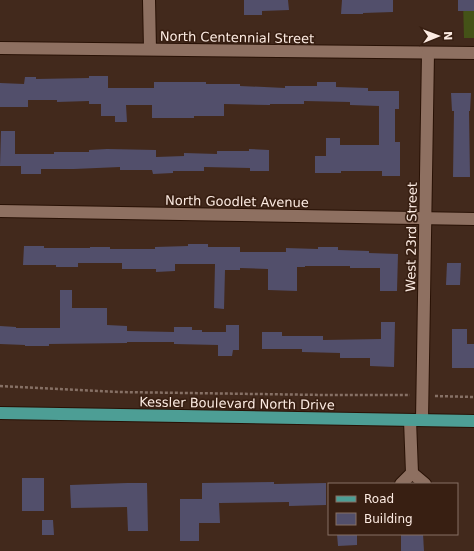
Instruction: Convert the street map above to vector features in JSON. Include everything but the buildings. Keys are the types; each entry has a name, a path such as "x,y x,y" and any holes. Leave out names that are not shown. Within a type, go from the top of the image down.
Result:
{"main road":[{"name":"Kessler Boulevard North Drive","path":"0,413 474,421"}],"street":[{"path":"149,0 150,49"},
{"name":"North Centennial Street","path":"0,48 474,53"},
{"name":"West 23rd Street","path":"412,473 416,420 423,395 428,53"},
{"name":"North Goodlet Avenue","path":"0,211 474,220"},
{"path":"402,483 412,473 424,483"}],"path":[{"path":"0,386 119,392 423,395 474,397"}],"green space":[{"path":"463,0 474,0 474,38 464,38"}]}
